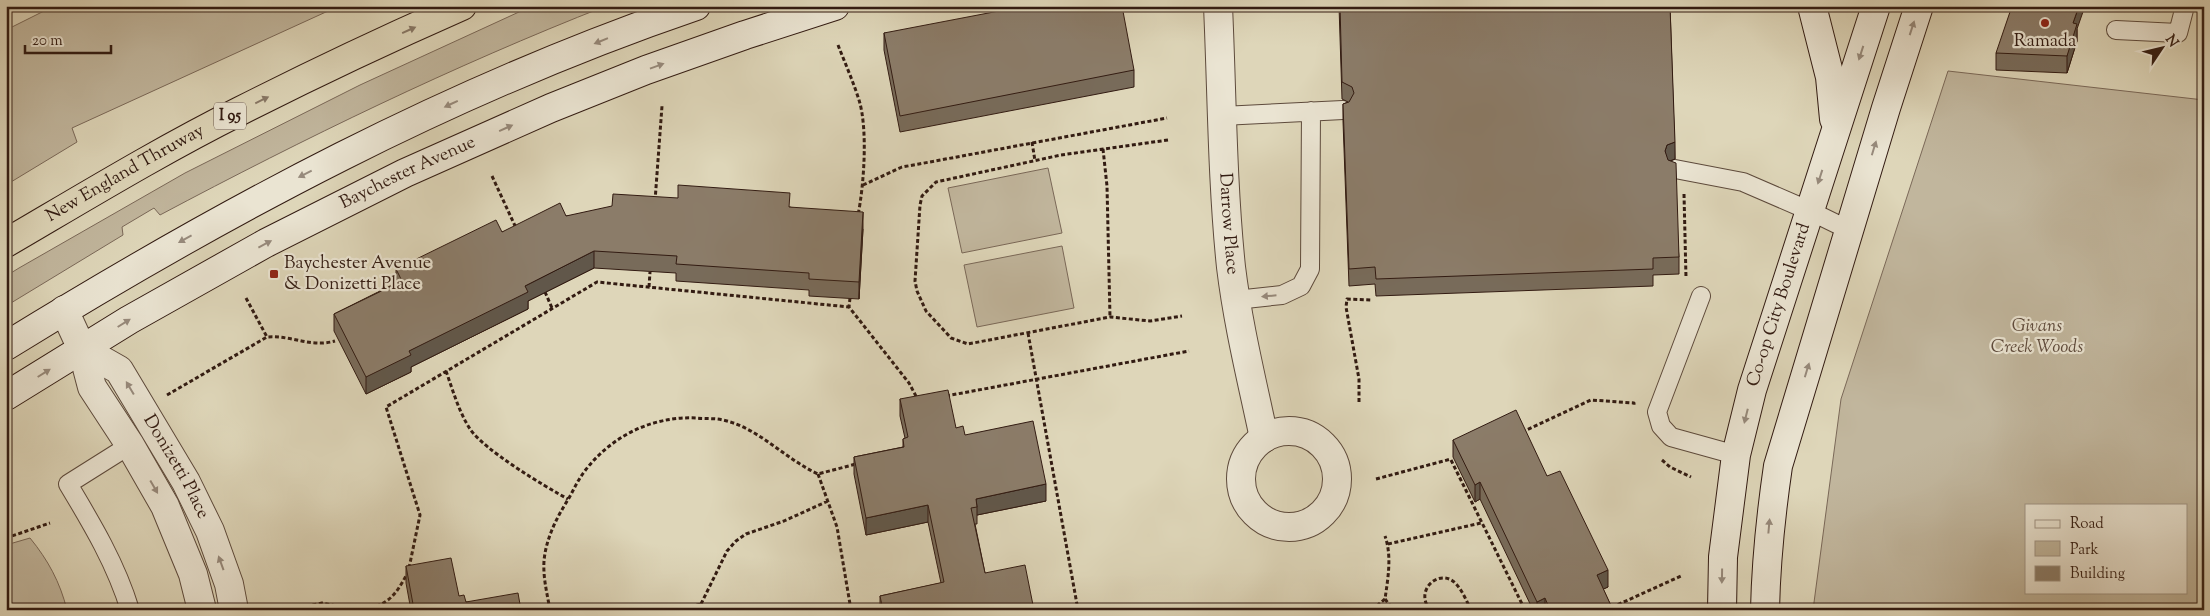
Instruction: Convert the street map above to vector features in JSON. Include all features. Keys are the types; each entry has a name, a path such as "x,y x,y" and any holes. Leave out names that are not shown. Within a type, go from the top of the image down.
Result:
{"highway":[{"name":"New England Thruway","path":"6,243 238,111 462,6"}],"main road":[{"path":"6,346 64,310 238,210 376,139 468,96 567,54 696,6"},
{"name":"Baychester Avenue","path":"6,396 129,320 266,243 413,170 551,108 646,70 835,6"},
{"name":"Darrow Place","path":"1218,6 1231,266 1264,438"},
{"path":"1812,6 1830,77 1835,131"},
{"name":"Co-op City Boulevard","path":"1722,610 1723,557 1736,455 1752,390 1876,6"},
{"path":"1765,610 1770,519 1778,466 1849,230 1920,6"},
{"name":"Donizetti Place","path":"64,310 82,349 92,387 130,445 165,506 193,574 202,610"},
{"name":"Donizetti Place","path":"82,349 119,370 186,482 210,531 229,584 234,610"},
{"path":"1736,455 1778,466"}],"lane":[{"path":"2116,30 2178,33 2185,6"},
{"path":"1222,116 1343,110"},
{"path":"1236,300 1282,295 1301,286 1310,269 1311,112"},
{"path":"1675,169 1743,182 1849,230"},
{"path":"1701,296 1657,412 1661,426 1671,437 1736,455"},
{"path":"130,445 68,484 106,549 124,590 130,610"}],"path":[{"path":"838,45 859,100 863,118 863,185 858,219"},
{"path":"655,204 662,106"},
{"path":"863,185 902,167 1167,118"},
{"path":"1168,140 1035,161 945,178 936,182 922,196 920,205 915,282 926,311 951,338 959,342 977,343 1110,316 1150,321 1182,316"},
{"path":"1032,142 1035,161"},
{"path":"1103,149 1107,186 1110,316"},
{"path":"492,176 517,231"},
{"path":"1684,188 1685,280"},
{"path":"650,272 650,287"},
{"path":"364,610 381,606 396,594 408,570 420,515 386,407 597,282 849,307"},
{"path":"545,292 552,308"},
{"path":"246,298 267,337"},
{"path":"850,298 849,307 909,383 919,401"},
{"path":"1359,402 1359,379 1346,307 1347,299 1372,300"},
{"path":"1028,333 1078,610"},
{"path":"164,397 267,337 280,336 321,345 335,341"},
{"path":"939,398 1189,351"},
{"path":"446,371 471,431 482,442 540,483 568,499"},
{"path":"1634,410 1634,403 1638,394"},
{"path":"1519,433 1591,400 1634,403"},
{"path":"550,610 544,578 544,560 549,536 584,472 606,450 626,434 648,424 686,418 722,419 745,428 808,470 818,474 864,462"},
{"path":"1659,458 1670,467 1691,477"},
{"path":"1376,479 1452,459 1481,523 1526,610"},
{"path":"818,474 837,527 851,610"},
{"path":"702,604 727,551 736,541 746,534 784,521 828,500"},
{"path":"6,538 50,523"},
{"path":"1388,544 1481,523"},
{"path":"1372,610 1385,599 1389,568 1388,544 1384,536"},
{"path":"1606,610 1681,576"},
{"path":"1430,610 1426,604 1424,593 1429,584 1436,579 1447,578 1457,584 1471,610"},
{"path":"1385,599 1393,610"},
{"path":"287,610 322,604 358,610"},
{"path":"671,610 702,604"},
{"path":"702,604 708,610"}],"green space":[{"path":"54,6 339,6 72,128 77,142 6,185 6,30"},
{"path":"532,6 606,6 492,53 380,104 269,158 160,215 154,208 122,227 123,235 6,306 6,276 185,173 360,85"},
{"name":"Givans Creek Woods","path":"1948,71 2204,100 2204,610 1813,610 1841,399"},
{"path":"1048,168 1062,233 962,253 948,188"},
{"path":"1062,246 1074,308 977,327 964,265"},
{"path":"30,538 53,572 67,610 6,610 6,545"}],"building":[{"path":"1025,6 1122,6 1134,70 900,116 884,33"},
{"path":"1340,6 1670,6 1675,142 1667,145 1665,151 1668,160 1676,163 1679,257 1653,258 1653,269 1376,279 1375,267 1349,269 1343,104 1349,102 1354,93 1352,87 1342,82"},
{"name":"Ramada","path":"2012,6 2079,6 2073,23 2077,24 2067,56 1996,53"},
{"path":"678,185 790,193 789,207 863,212 859,282 809,279 809,273 676,264 677,256 594,251 525,286 528,292 409,351 411,355 366,377 334,314 402,281 396,269 496,220 502,232 560,203 566,216 612,206 613,194 678,198"},
{"path":"948,390 956,428 963,426 965,435 1033,421 1046,484 976,499 977,507 971,508 985,573 1025,565 1034,610 883,610 880,596 944,582 928,505 866,518 854,457 904,447 903,439 908,437 900,399"},
{"path":"1516,410 1547,476 1560,471 1608,570 1597,575 1613,610 1550,610 1545,598 1537,602 1480,482 1475,485 1453,440"},
{"path":"451,558 459,596 464,595 466,602 518,593 521,610 408,610 407,605 413,604 406,566"}],"place":[{"name":"Ramada","path":"2045,23"},
{"name":"Baychester Avenue & Donizetti Place","path":"274,274"}]}
